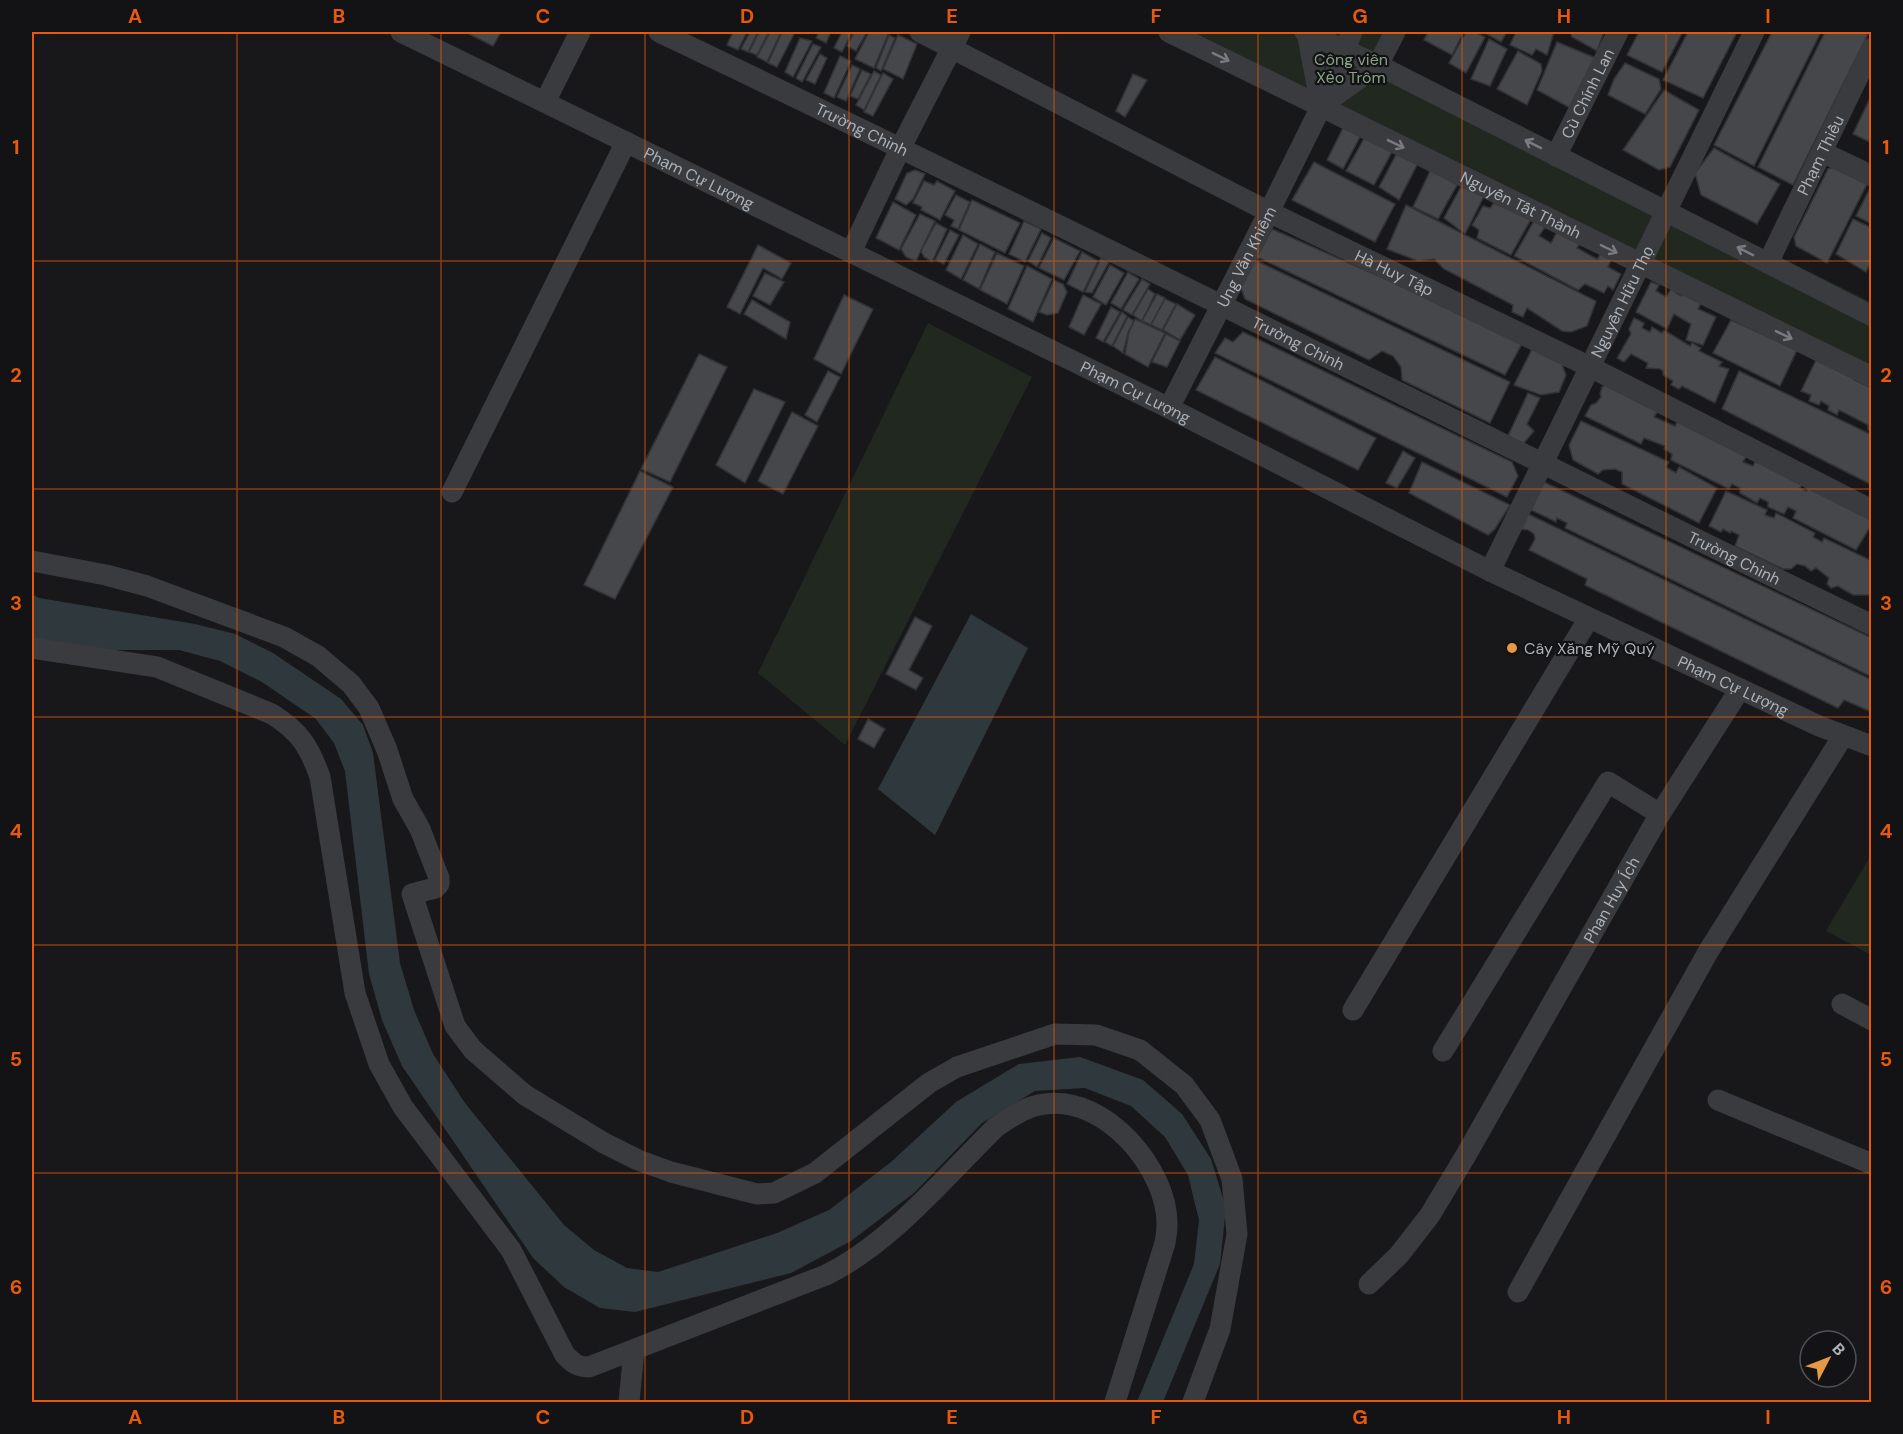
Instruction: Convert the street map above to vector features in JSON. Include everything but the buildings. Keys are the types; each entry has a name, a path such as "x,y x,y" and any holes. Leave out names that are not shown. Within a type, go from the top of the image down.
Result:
{"street":[{"name":"Phạm Cự Lượng","path":"401,32 1169,408 1490,571 1740,689 1843,736 1872,746"},
{"path":"544,102 580,32"},
{"name":"Trường Chinh","path":"659,32 901,147 1222,304 1540,464 1872,625"},
{"name":"Hà Huy Tập","path":"920,32 956,40 1269,213 1590,367 1872,510"},
{"name":"Nguyễn Tất Thành","path":"1169,32 1872,377"},
{"path":"1321,106 1306,32 1348,40 1378,65 1872,316"},
{"name":"Ung Văn Khiêm","path":"1321,106 1378,65 1395,32"},
{"name":"Cù Chính Lan","path":"1556,156 1618,32"},
{"name":"Nguyễn Hữu Thọ","path":"1490,571 1540,464 1754,32"},
{"path":"851,252 956,40"},
{"name":"Ung Văn Khiêm","path":"1169,408 1269,213 1321,106 1348,40"},
{"name":"Phạm Thiều","path":"1768,263 1872,48"},
{"path":"452,492 626,142"},
{"path":"1822,152 1872,176"},
{"path":"32,561 106,575 147,586 273,633 318,656 351,684 369,708 387,750 403,799 420,830 439,878 439,884 435,888 411,894 455,1026 473,1050 525,1095 604,1143 638,1160 671,1172 757,1194 774,1193 815,1173 929,1083 957,1067 1055,1034 1096,1035 1140,1050 1184,1085 1210,1120 1232,1179 1237,1234 1220,1329 1193,1402"},
{"path":"1353,1010 1589,618"},
{"path":"32,648 158,667 272,714 303,738 320,777 356,993 379,1064 403,1107 511,1250 565,1355 573,1364 589,1367 847,1265 890,1232 996,1127 1029,1108 1045,1104 1064,1104 1083,1108 1102,1116 1130,1141 1147,1162 1162,1195 1167,1224 1165,1244 1115,1402"},
{"name":"Phan Huy Ích","path":"1369,1284 1399,1255 1430,1215 1660,814 1740,689"},
{"path":"1518,1292 1708,952 1843,736"},
{"path":"1443,1051 1608,782 1660,814"},
{"path":"1842,1004 1872,1020"},
{"path":"1718,1100 1872,1164"},
{"path":"629,1402 634,1350"}],"green space":[{"name":"Công viên Xẻo Trôm","path":"1193,32 1323,32 1330,35 1332,32 1404,32 1390,65 1871,302 1871,366"},
{"path":"928,323 1032,377 845,745 758,673"},
{"path":"1871,855 1871,955 1826,931"}],"shaded area":[{"path":"32,594 39,598 195,624 235,634 273,653 341,699 363,725 373,753 400,963 414,1010 433,1054 465,1103 564,1225 594,1250 627,1268 658,1272 777,1233 829,1210 891,1162 956,1102 1019,1064 1080,1057 1143,1080 1182,1114 1211,1159 1226,1208 1220,1264 1163,1402 1137,1402 1194,1264 1199,1220 1188,1175 1165,1137 1131,1106 1085,1088 1035,1091 982,1123 914,1193 851,1241 791,1273 635,1312 600,1308 564,1287 533,1258 402,1066 382,1020 369,974 345,771 334,743 316,719 262,682 220,661 179,650 86,650 32,640"},
{"path":"971,614 1028,648 935,835 878,789"}],"place":[{"name":"Cây Xăng Mỹ Quý","path":"1512,648"}]}
